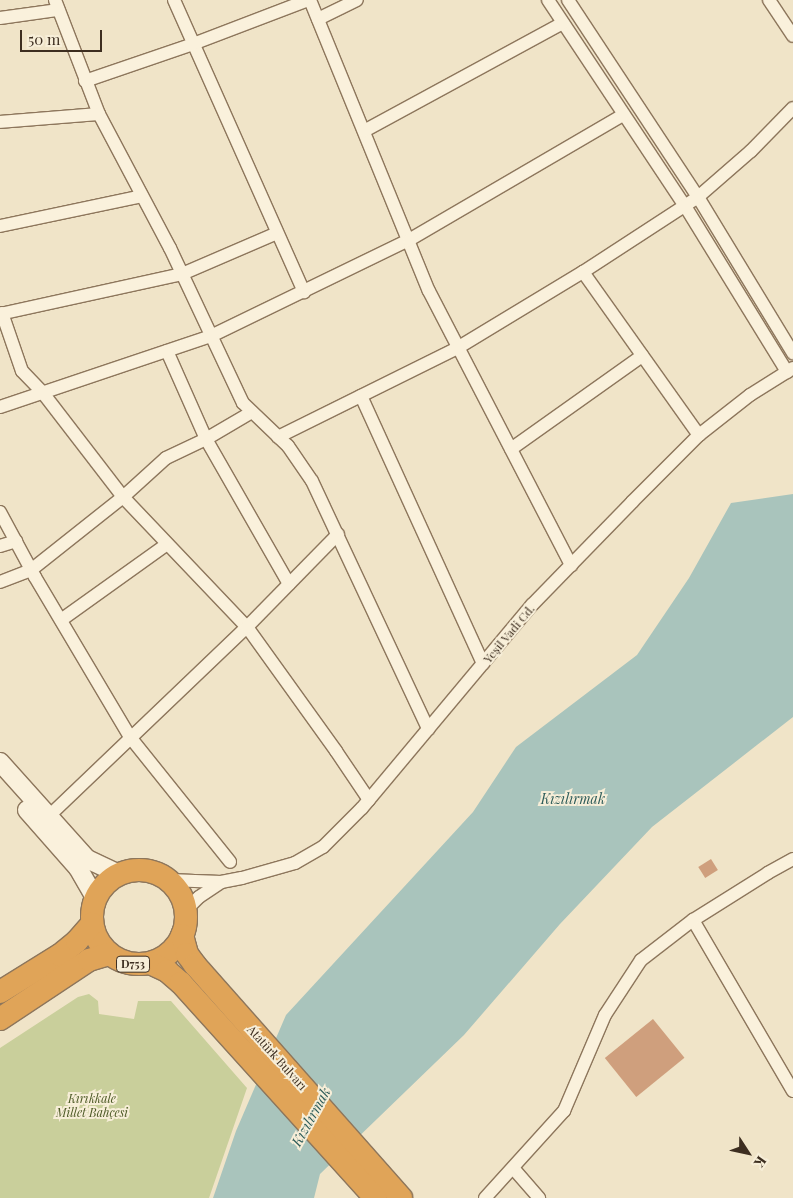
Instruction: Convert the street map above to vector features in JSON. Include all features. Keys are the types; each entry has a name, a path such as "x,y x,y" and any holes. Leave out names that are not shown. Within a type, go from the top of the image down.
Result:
{"highway":[{"path":"0,992 60,955 77,941 92,924 91,915 95,898 105,884 119,874 144,870 169,880 180,893 186,910"},
{"name":"Atatürk Bulvarı","path":"186,910 182,935 187,954 263,1058"},
{"name":"D753","path":"0,1019 89,960 109,954 98,941 92,924"},
{"name":"D753","path":"150,963 173,950 182,935"},
{"name":"Atatürk Bulvarı","path":"109,954 133,964 150,963 167,972 181,983 263,1058 390,1196"}],"main road":[{"path":"0,762 87,859 119,874"},
{"path":"0,780 78,868 95,898"}],"street":[{"path":"174,0 304,292"},
{"path":"86,80 193,44 309,0 429,291 571,565"},
{"path":"318,19 357,0"},
{"path":"548,0 685,206 790,370"},
{"path":"568,0 698,197 793,353"},
{"path":"769,0 793,36"},
{"path":"0,18 56,5 99,114 182,274 243,403 288,446 312,481 428,729"},
{"path":"364,131 564,23"},
{"path":"278,437 459,347 584,272 698,197 751,151 793,108"},
{"path":"0,122 99,114"},
{"path":"0,407 211,336 409,240 624,115"},
{"path":"0,226 142,196"},
{"path":"277,234 182,274 1,314 22,371 43,393 123,498 247,627 369,800"},
{"path":"584,272 699,435"},
{"path":"167,351 206,439 289,584"},
{"path":"511,449 642,356"},
{"name":"Yeşil Vadi Cd.","path":"222,882 294,863 323,847 369,800 532,605 571,565 699,435 750,395 790,370"},
{"path":"361,396 483,664"},
{"path":"0,582 31,570 123,498 166,458 206,439 252,412"},
{"path":"0,512 31,570 130,737 230,862"},
{"path":"49,816 247,627 338,534"},
{"path":"0,546 16,541"},
{"path":"61,620 167,544"},
{"path":"485,1198 564,1111 605,1015 641,960 693,920 768,872 793,859"},
{"path":"169,880 222,882"},
{"path":"186,910 199,897 222,882"},
{"path":"693,920 793,1091"},
{"path":"512,1168 539,1198"}],"green space":[{"name":"Kırıkkale Millet Bahçesi","path":"89,994 98,1001 99,1014 134,1019 138,1001 171,1001 247,1088 209,1198 0,1198 0,1048 78,997"}],"water":[{"name":"Kızılırmak","path":"793,494 793,717 652,827 560,924 464,1035 320,1174 314,1198 213,1198 236,1131 286,1015 473,812 516,747 637,655 689,578 731,503"}],"building":[{"path":"711,859 718,870 705,878 698,867"},
{"path":"653,1019 684,1058 636,1097 605,1058"}]}
